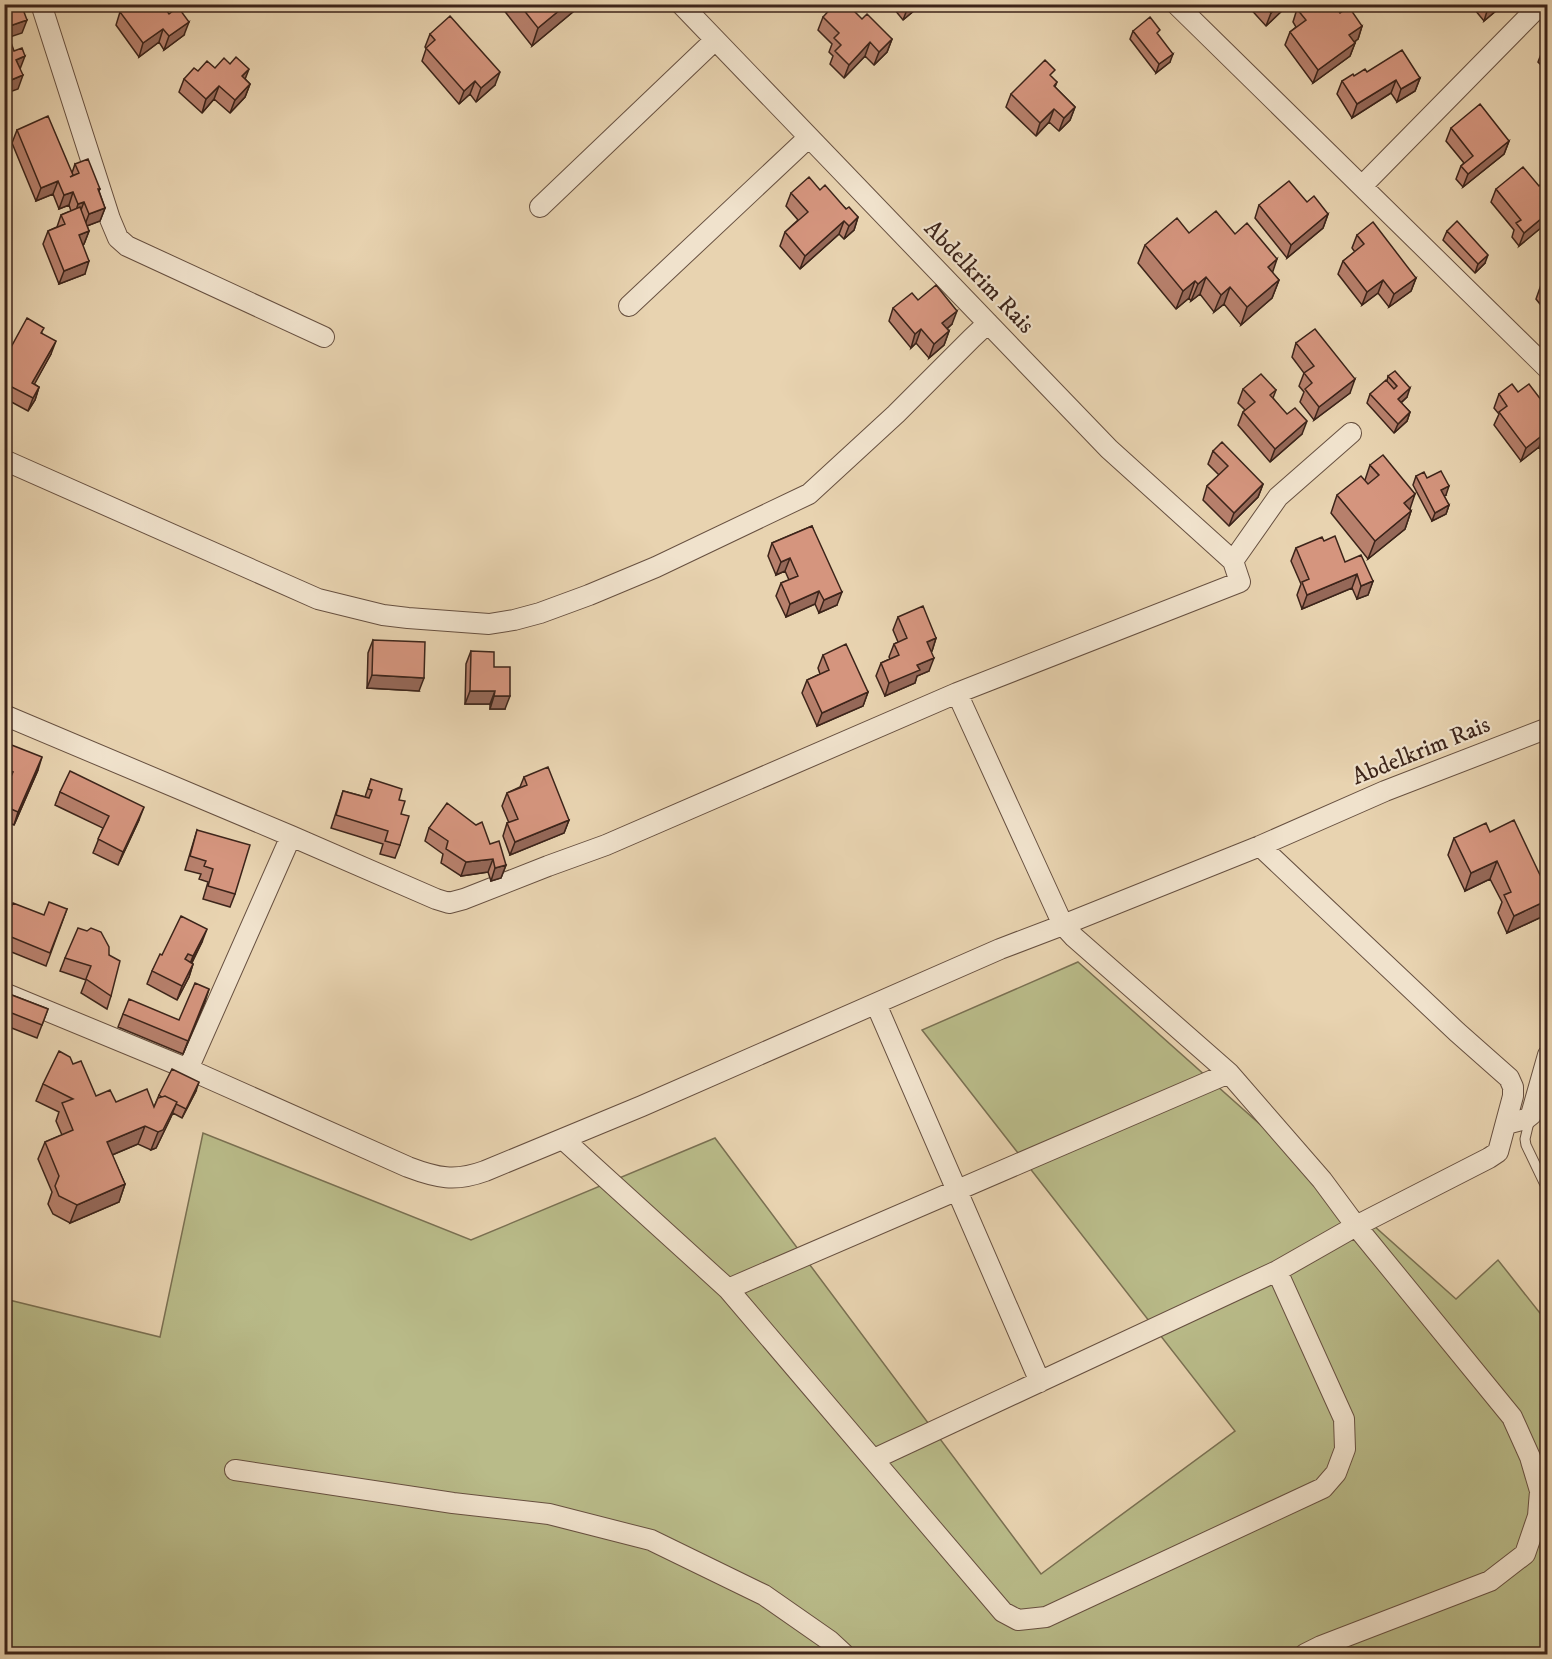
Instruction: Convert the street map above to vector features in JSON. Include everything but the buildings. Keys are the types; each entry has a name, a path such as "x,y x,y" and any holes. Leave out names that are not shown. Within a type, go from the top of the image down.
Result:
{"street":[{"path":"41,4 118,238 128,246 324,337"},
{"name":"Abdelkrim Rais","path":"681,4 1109,449 1233,561 1240,582 957,693"},
{"path":"1176,4 1548,369"},
{"path":"1362,186 1541,4"},
{"path":"540,207 715,40"},
{"path":"629,306 809,137"},
{"path":"4,460 318,599 383,615 489,624 540,613 589,595 666,562 809,494 896,414 988,323"},
{"path":"1233,561 1278,497 1350,434"},
{"path":"4,715 436,899 454,903 606,845 957,693 1063,925 1229,1073 1322,1180 1356,1226 1512,1418 1530,1457 1540,1491 1538,1516 1525,1554 1490,1581 1305,1654"},
{"name":"Abdelkrim Rais","path":"4,993 188,1069 408,1167 449,1179 471,1176 642,1106 1000,950 1260,846 1385,791 1548,728"},
{"path":"188,1069 291,836"},
{"path":"874,1459 1277,1271 1356,1226 1498,1152 1513,1096 1509,1078 1260,846"},
{"path":"876,1004 1040,1382"},
{"path":"1506,1124 1530,1118 1548,1055"},
{"path":"728,1289 1229,1073"},
{"path":"563,1139 728,1289 1003,1612 1018,1620 1046,1617 1323,1488 1336,1473 1345,1449 1344,1419 1277,1271"},
{"path":"235,1470 453,1503 549,1514 651,1540 764,1595 830,1641 844,1654"}],"lane":[{"path":"1530,1118 1525,1139 1526,1145 1548,1191"}],"green space":[{"path":"1078,962 1456,1299 1498,1260 1547,1322 1547,1654 5,1654 5,1299 160,1337 203,1133 471,1240 715,1138 1041,1574 1235,1431 922,1030"}]}
